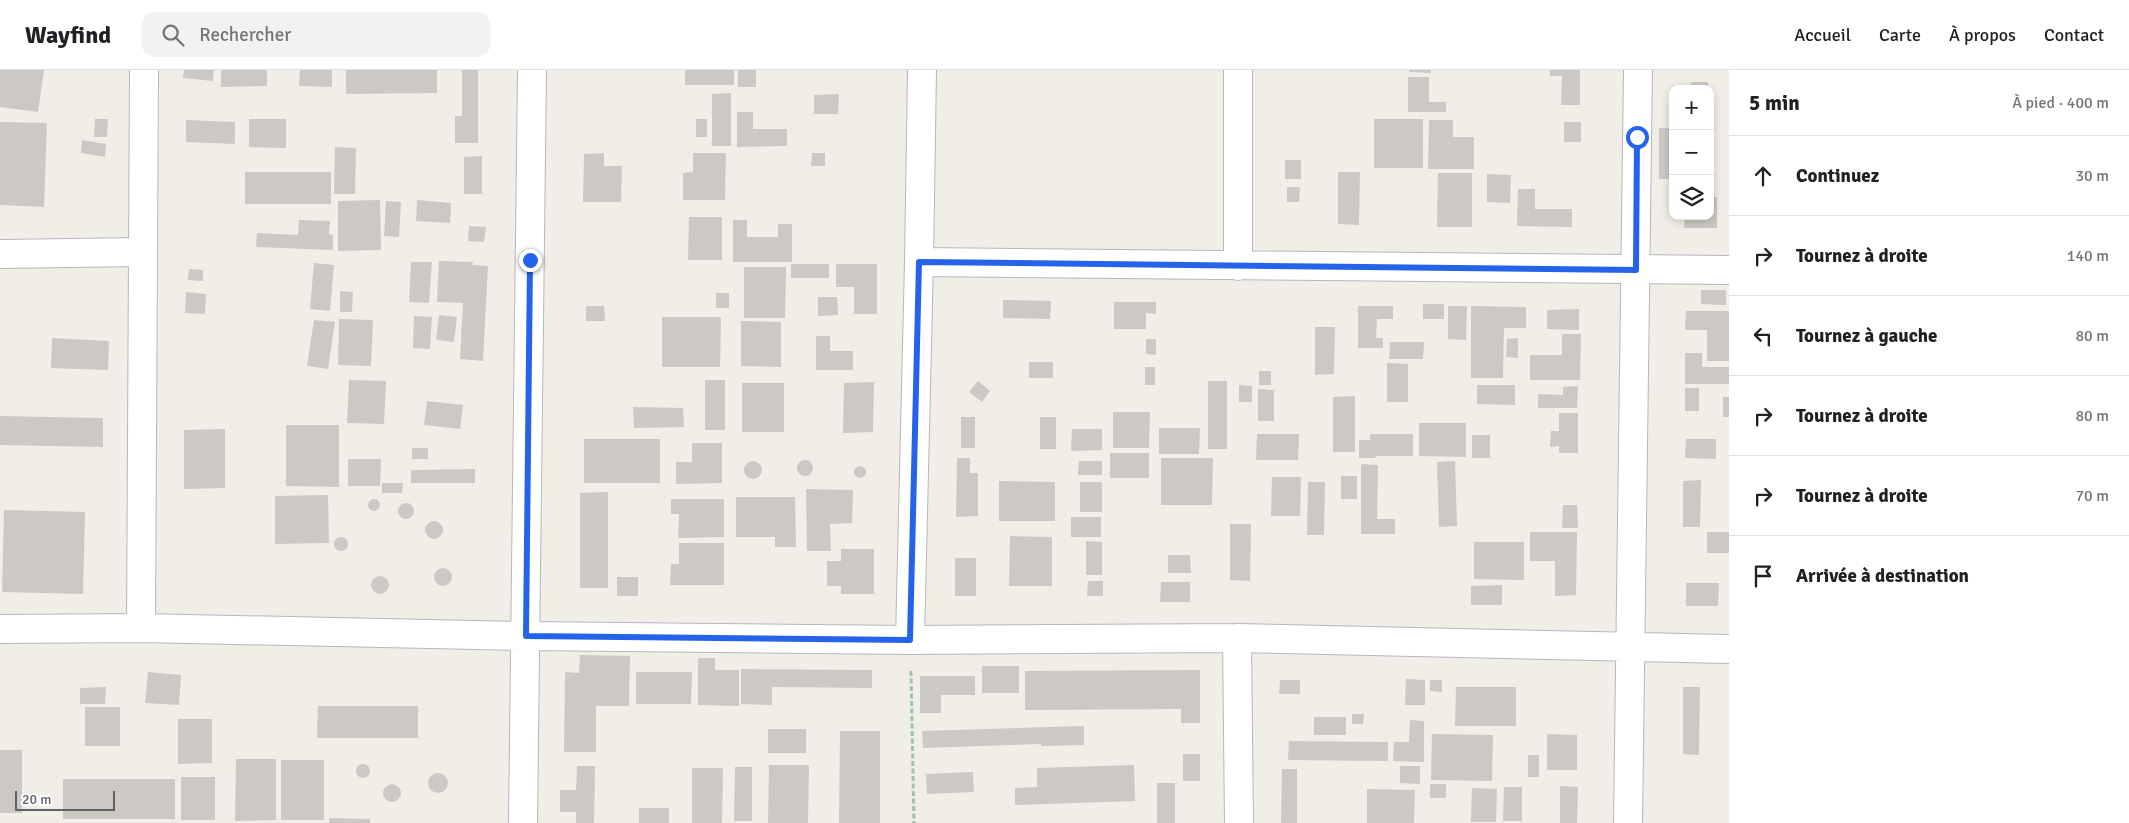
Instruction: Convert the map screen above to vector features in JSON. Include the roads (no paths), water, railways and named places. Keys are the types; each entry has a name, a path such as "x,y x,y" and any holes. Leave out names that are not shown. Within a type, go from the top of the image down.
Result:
{"street":[{"path":"141,628 141,252 144,70"},
{"path":"523,823 532,70"},
{"path":"910,640 922,70"},
{"path":"1238,70 1238,266"},
{"path":"1628,823 1638,70"},
{"path":"0,254 141,252"},
{"path":"919,262 1729,270"},
{"path":"0,629 141,628 526,636 910,640 1237,638 1729,649"},
{"path":"1237,638 1239,823"}]}
